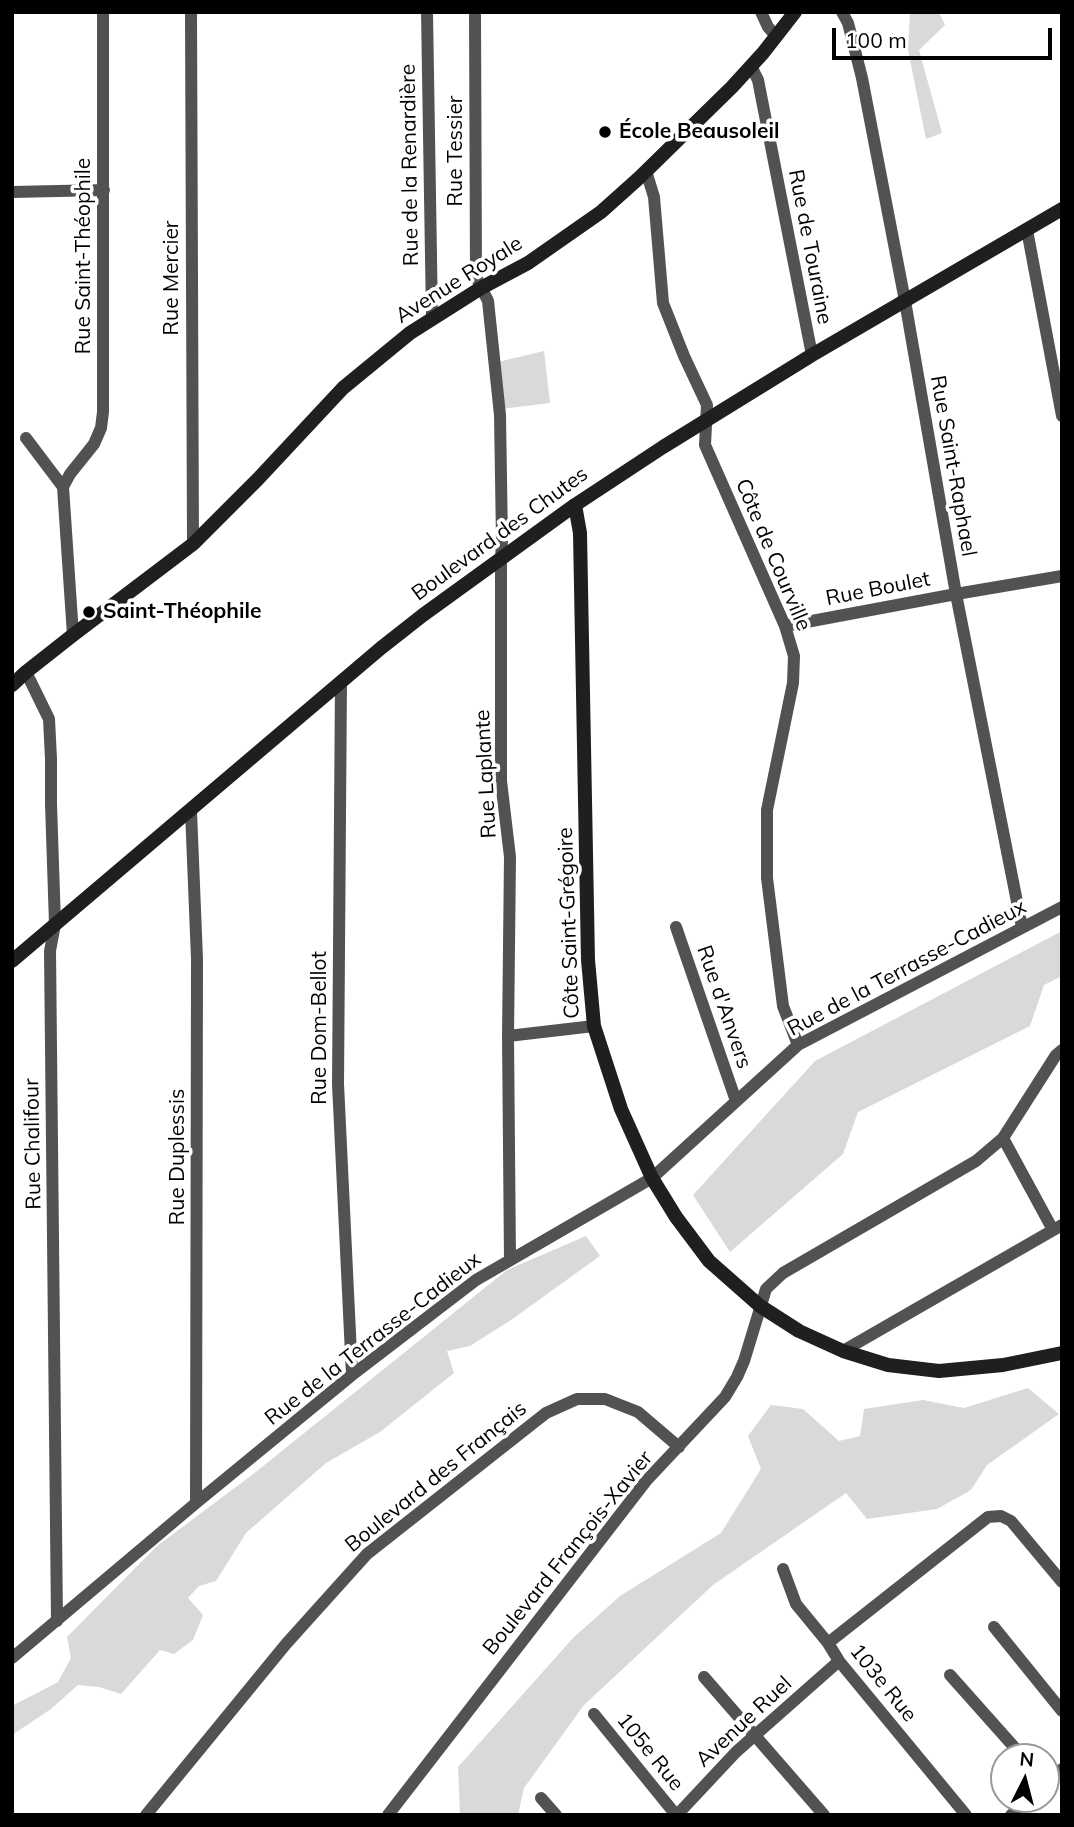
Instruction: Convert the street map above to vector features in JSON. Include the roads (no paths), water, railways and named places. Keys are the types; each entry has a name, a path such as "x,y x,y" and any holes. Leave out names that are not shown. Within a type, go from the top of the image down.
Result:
{"street":[{"name":"Rue Saint-Théophile","path":"63,487 94,444 101,428 103,412 103,12"},
{"name":"Rue Mercier","path":"191,12 193,544"},
{"name":"Rue de la Renardière","path":"427,12 432,318"},
{"name":"Rue Tessier","path":"475,12 476,276 481,288"},
{"path":"761,12 776,36"},
{"name":"Avenue Royale","path":"12,685 72,635 193,544 343,388 410,333 481,288 528,263 601,212 751,66 795,12"},
{"name":"Rue Saint-Raphael","path":"842,12 848,23 862,78 905,301 956,594 1022,927"},
{"name":"Rue de Touraine","path":"751,66 758,80 812,355"},
{"name":"Côte de Courville","path":"646,171 654,197 663,303 707,405 705,445 785,626 794,656 793,683 767,810 767,878 783,1006 798,1045"},
{"path":"12,192 104,190"},
{"name":"Boulevard des Chutes","path":"12,961 341,681 423,615 575,505 812,355 1062,209"},
{"path":"1027,230 1062,416"},
{"name":"Rue Laplante","path":"481,288 488,301 500,415 501,781 510,857 510,1260"},
{"path":"26,438 63,487 72,635"},
{"name":"Côte Saint-Grégoire","path":"575,505 580,533 588,960 594,1026 621,1109 652,1178 676,1217 709,1261 760,1306 799,1331 843,1351 888,1365 939,1371 1003,1365 1062,1353"},
{"name":"Rue Boulet","path":"785,626 1062,576"},
{"name":"Rue Chalifour","path":"26,672 49,719 55,925 50,951 57,1620"},
{"name":"Rue Dom-Bellot","path":"341,681 338,1084 352,1375"},
{"name":"Rue Duplessis","path":"191,811 197,959 196,1503"},
{"name":"Rue de la Terrasse-Cadieux","path":"12,1658 352,1375 476,1280 652,1178 798,1045 1062,907"},
{"name":"Rue d'Anvers","path":"676,927 736,1101"},
{"path":"508,1036 594,1026"},
{"name":"Boulevard François-Xavier","path":"388,1815 646,1481 725,1397 744,1360 766,1289 783,1273 976,1161 1003,1138 1060,1055"},
{"path":"843,1351 1057,1227 1003,1138"},
{"name":"Boulevard des Français","path":"146,1815 286,1644 366,1554 546,1413 577,1399 605,1399 638,1412 678,1447"},
{"path":"828,1643 988,1517 1001,1516 1011,1521 1062,1582"},
{"name":"103e Rue","path":"783,1569 796,1604 965,1815"},
{"path":"994,1627 1062,1711"},
{"name":"Avenue Ruel","path":"677,1815 736,1752 839,1661"},
{"path":"950,1675 1011,1743"},
{"path":"704,1678 824,1815"},
{"name":"105e Rue","path":"594,1714 677,1815"},
{"path":"541,1798 556,1815"}],"place":[{"name":"École Beausoleil","path":"605,132"},
{"name":"Saint-Théophile","path":"89,612"}]}
